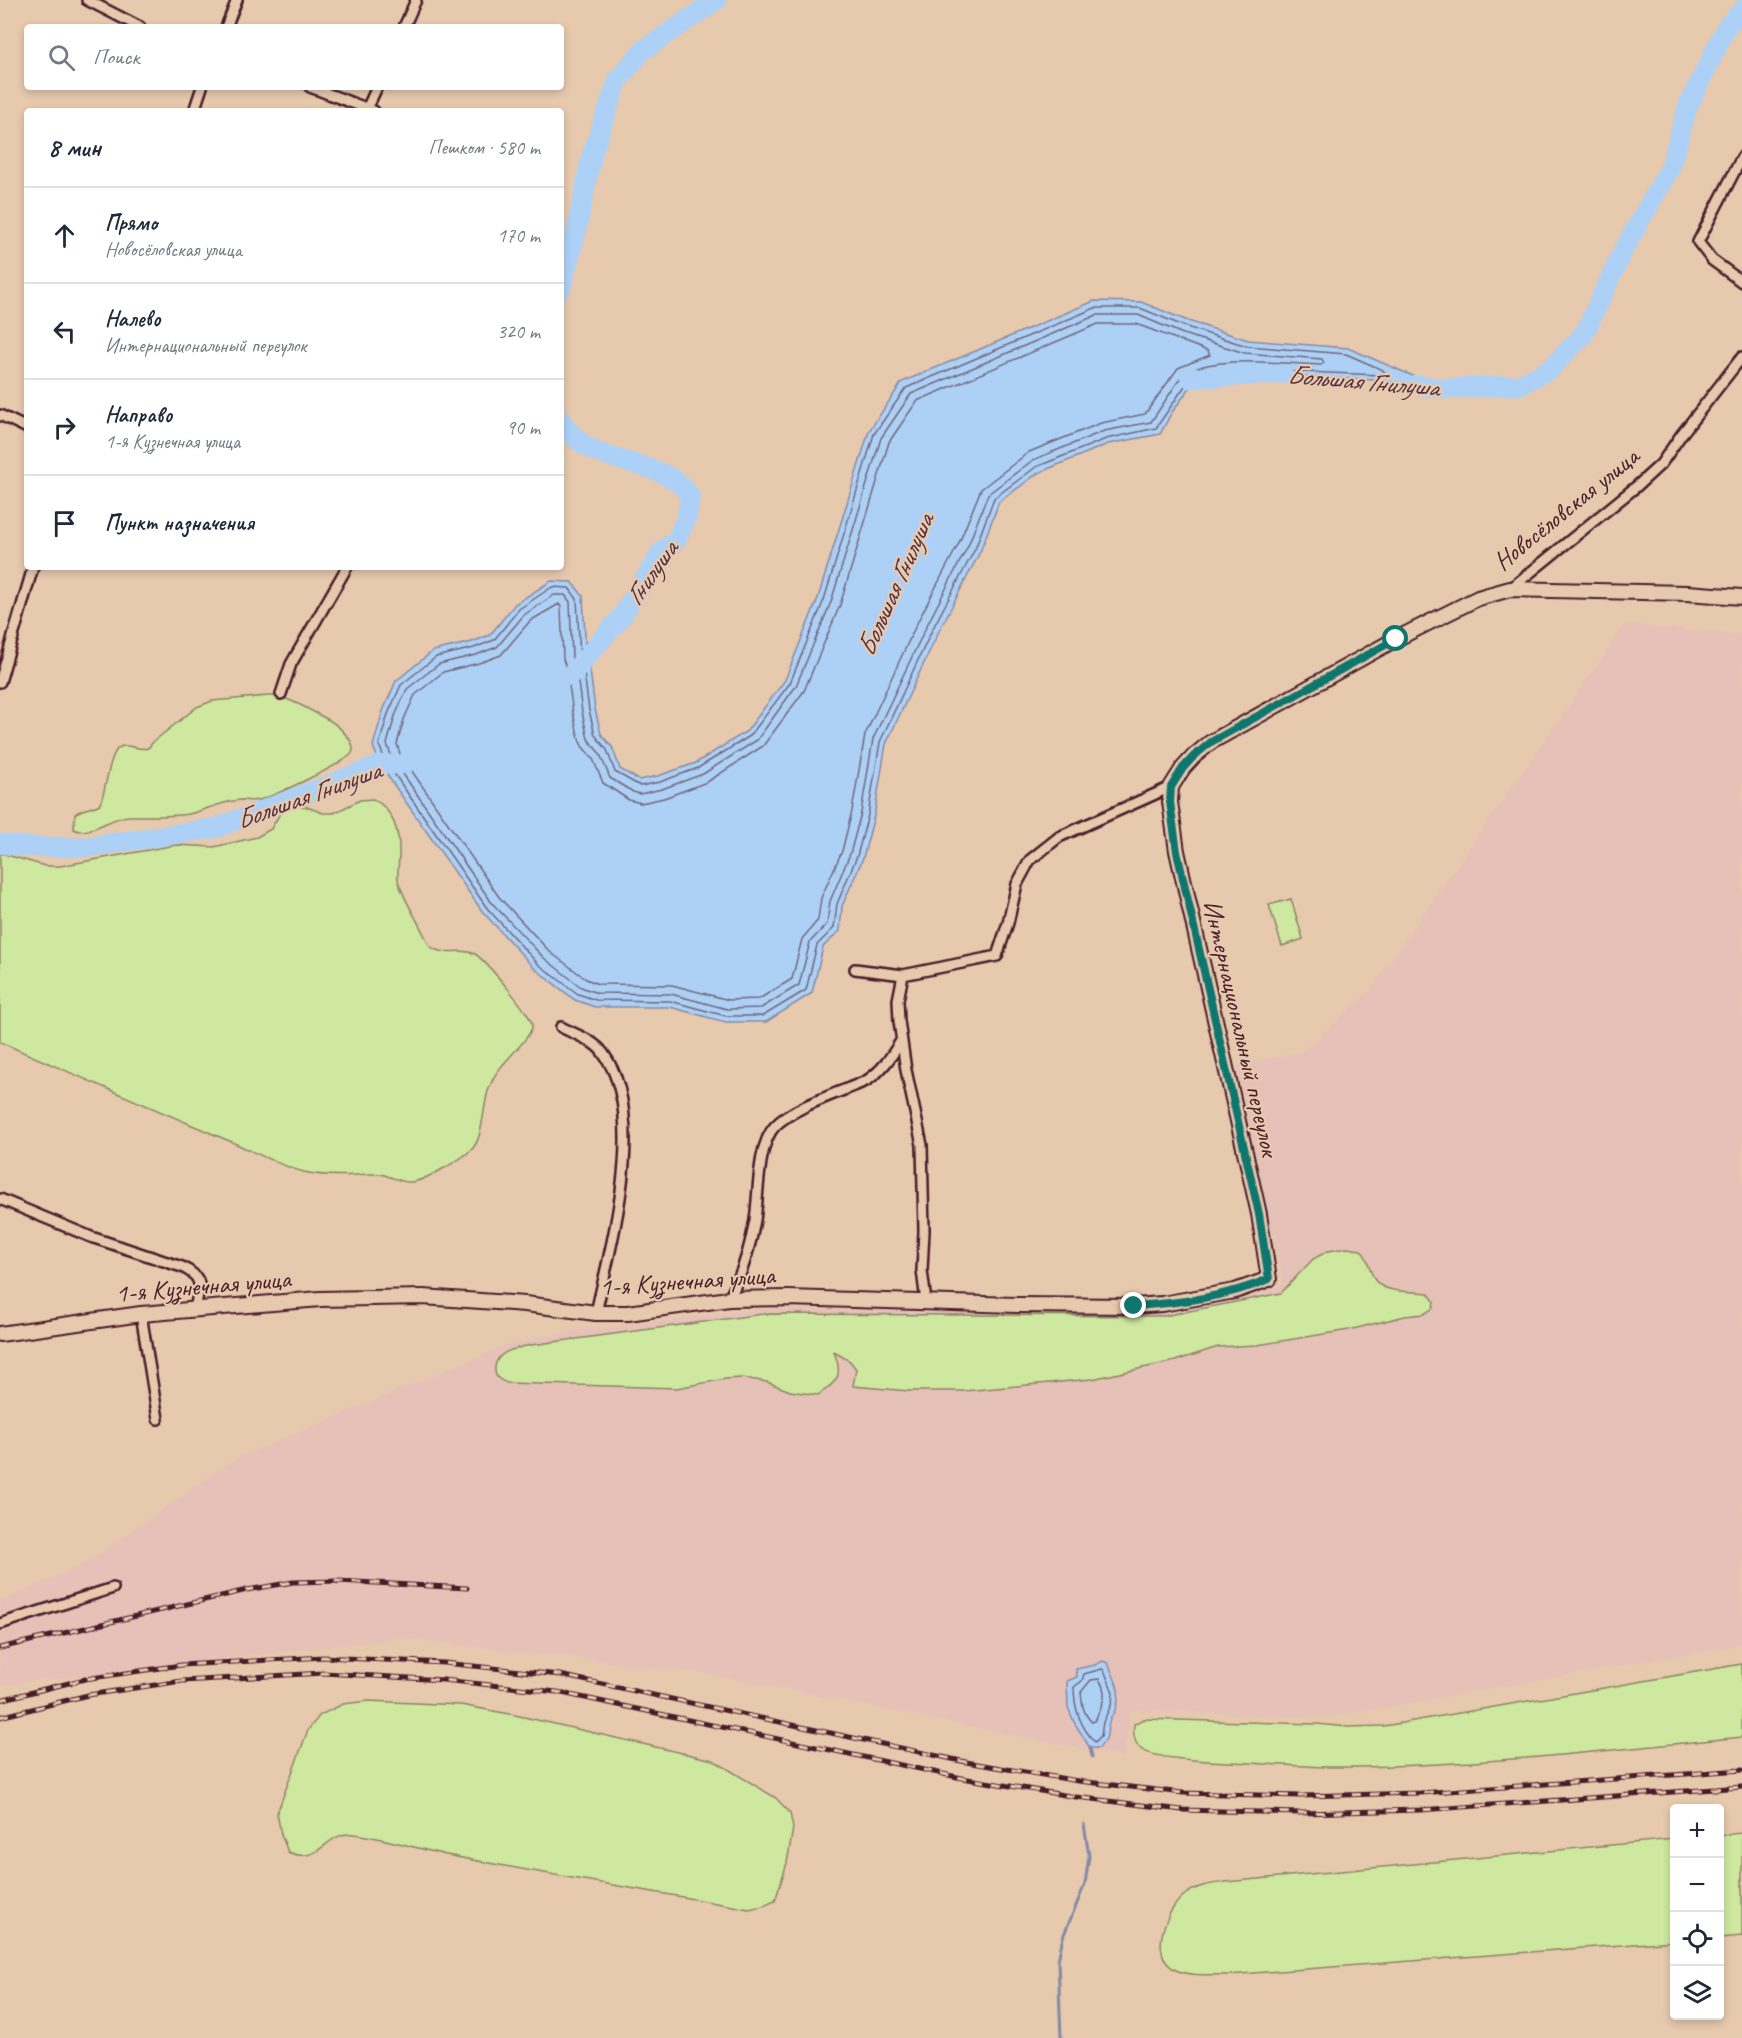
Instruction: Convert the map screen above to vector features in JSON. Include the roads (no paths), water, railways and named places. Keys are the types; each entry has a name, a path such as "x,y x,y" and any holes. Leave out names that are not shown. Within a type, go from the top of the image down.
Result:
{"street":[{"path":"87,0 134,24"},
{"path":"227,24 237,0"},
{"path":"405,24 416,0"},
{"path":"195,108 201,90"},
{"path":"318,90 364,108"},
{"path":"370,108 376,90"},
{"path":"1742,157 1698,242 1712,260 1742,282"},
{"name":"Новосёловская улица","path":"855,969 903,975 997,956 1017,884 1030,860 1059,837 1171,787 1183,768 1211,742 1396,639 1478,598 1510,590 1661,464 1742,357"},
{"path":"0,415 24,427"},
{"path":"0,682 32,570"},
{"path":"281,694 291,664 345,570"},
{"path":"1510,590 1687,593 1742,597"},
{"name":"Интернациональный переулок","path":"1171,787 1170,802 1177,852 1259,1214 1269,1279"},
{"path":"903,975 898,1000 902,1041 922,1145 924,1231 922,1270 926,1302"},
{"path":"561,1027 602,1051 618,1087 623,1117 625,1158 619,1205 596,1313"},
{"path":"729,1299 740,1278 747,1257 755,1221 764,1146 775,1126 797,1111 876,1075 902,1041"},
{"path":"0,1199 91,1237 194,1273 200,1284 195,1310"},
{"name":"1-я Кузнечная улица","path":"0,1334 141,1314 320,1299 423,1297 525,1304 596,1313 628,1312 729,1299 788,1298 1017,1305 1153,1305 1235,1291 1269,1279"},
{"path":"141,1314 158,1419"},
{"path":"0,1624 113,1588"}],"water":[{"path":"1094,301 1141,302 1188,321 1248,340 1348,348 1443,389 1376,380 1226,374 1192,385 1172,412 1160,434 1108,444 1038,473 999,502 980,552 939,631 886,744 874,816 863,858 842,906 840,931 823,947 812,993 766,1022 725,1022 670,1007 595,1007 575,1000 534,968 482,911 380,765 373,746 383,711 396,681 433,651 472,642 490,635 515,604 551,581 572,582 583,596 586,657 601,734 612,747 620,769 639,780 696,763 747,731 785,680 818,598 869,431 902,382"},
{"path":"1103,1661 1108,1663 1118,1688 1118,1699 1105,1740 1099,1748 1090,1748 1074,1722 1068,1707 1067,1681 1077,1677 1076,1669"}],"waterway":[{"name":"Гнилуша","path":"564,278 576,233 592,154 618,80 642,51 717,0"},
{"name":"Большая Гнилуша","path":"1417,385 1443,389 1519,385 1550,369 1584,334 1624,249 1670,168 1688,106 1727,26 1742,10"},
{"name":"Большая Гнилуша","path":"1190,378 1283,374"},
{"name":"Гнилуша","path":"564,424 574,437 590,448 662,473 678,483 690,496 687,516 676,541 662,551 622,616 570,676"},
{"name":"Большая Гнилуша","path":"0,844 31,847 87,847 216,828 380,765 405,764"},
{"path":"1090,1747 1092,1757"},
{"path":"1061,2038 1058,1960 1063,1937 1085,1884 1089,1856 1084,1824"}],"railway":[{"path":"0,1648 247,1590 293,1582 338,1581 467,1588"},
{"path":"0,1700 85,1679 181,1665 324,1657 444,1663 560,1675 966,1762 1078,1781 1183,1793 1300,1796 1420,1793 1742,1770"},
{"path":"0,1717 88,1695 182,1681 324,1673 443,1680 557,1692 962,1778 1076,1797 1182,1810 1300,1813 1421,1810 1742,1787"}]}
